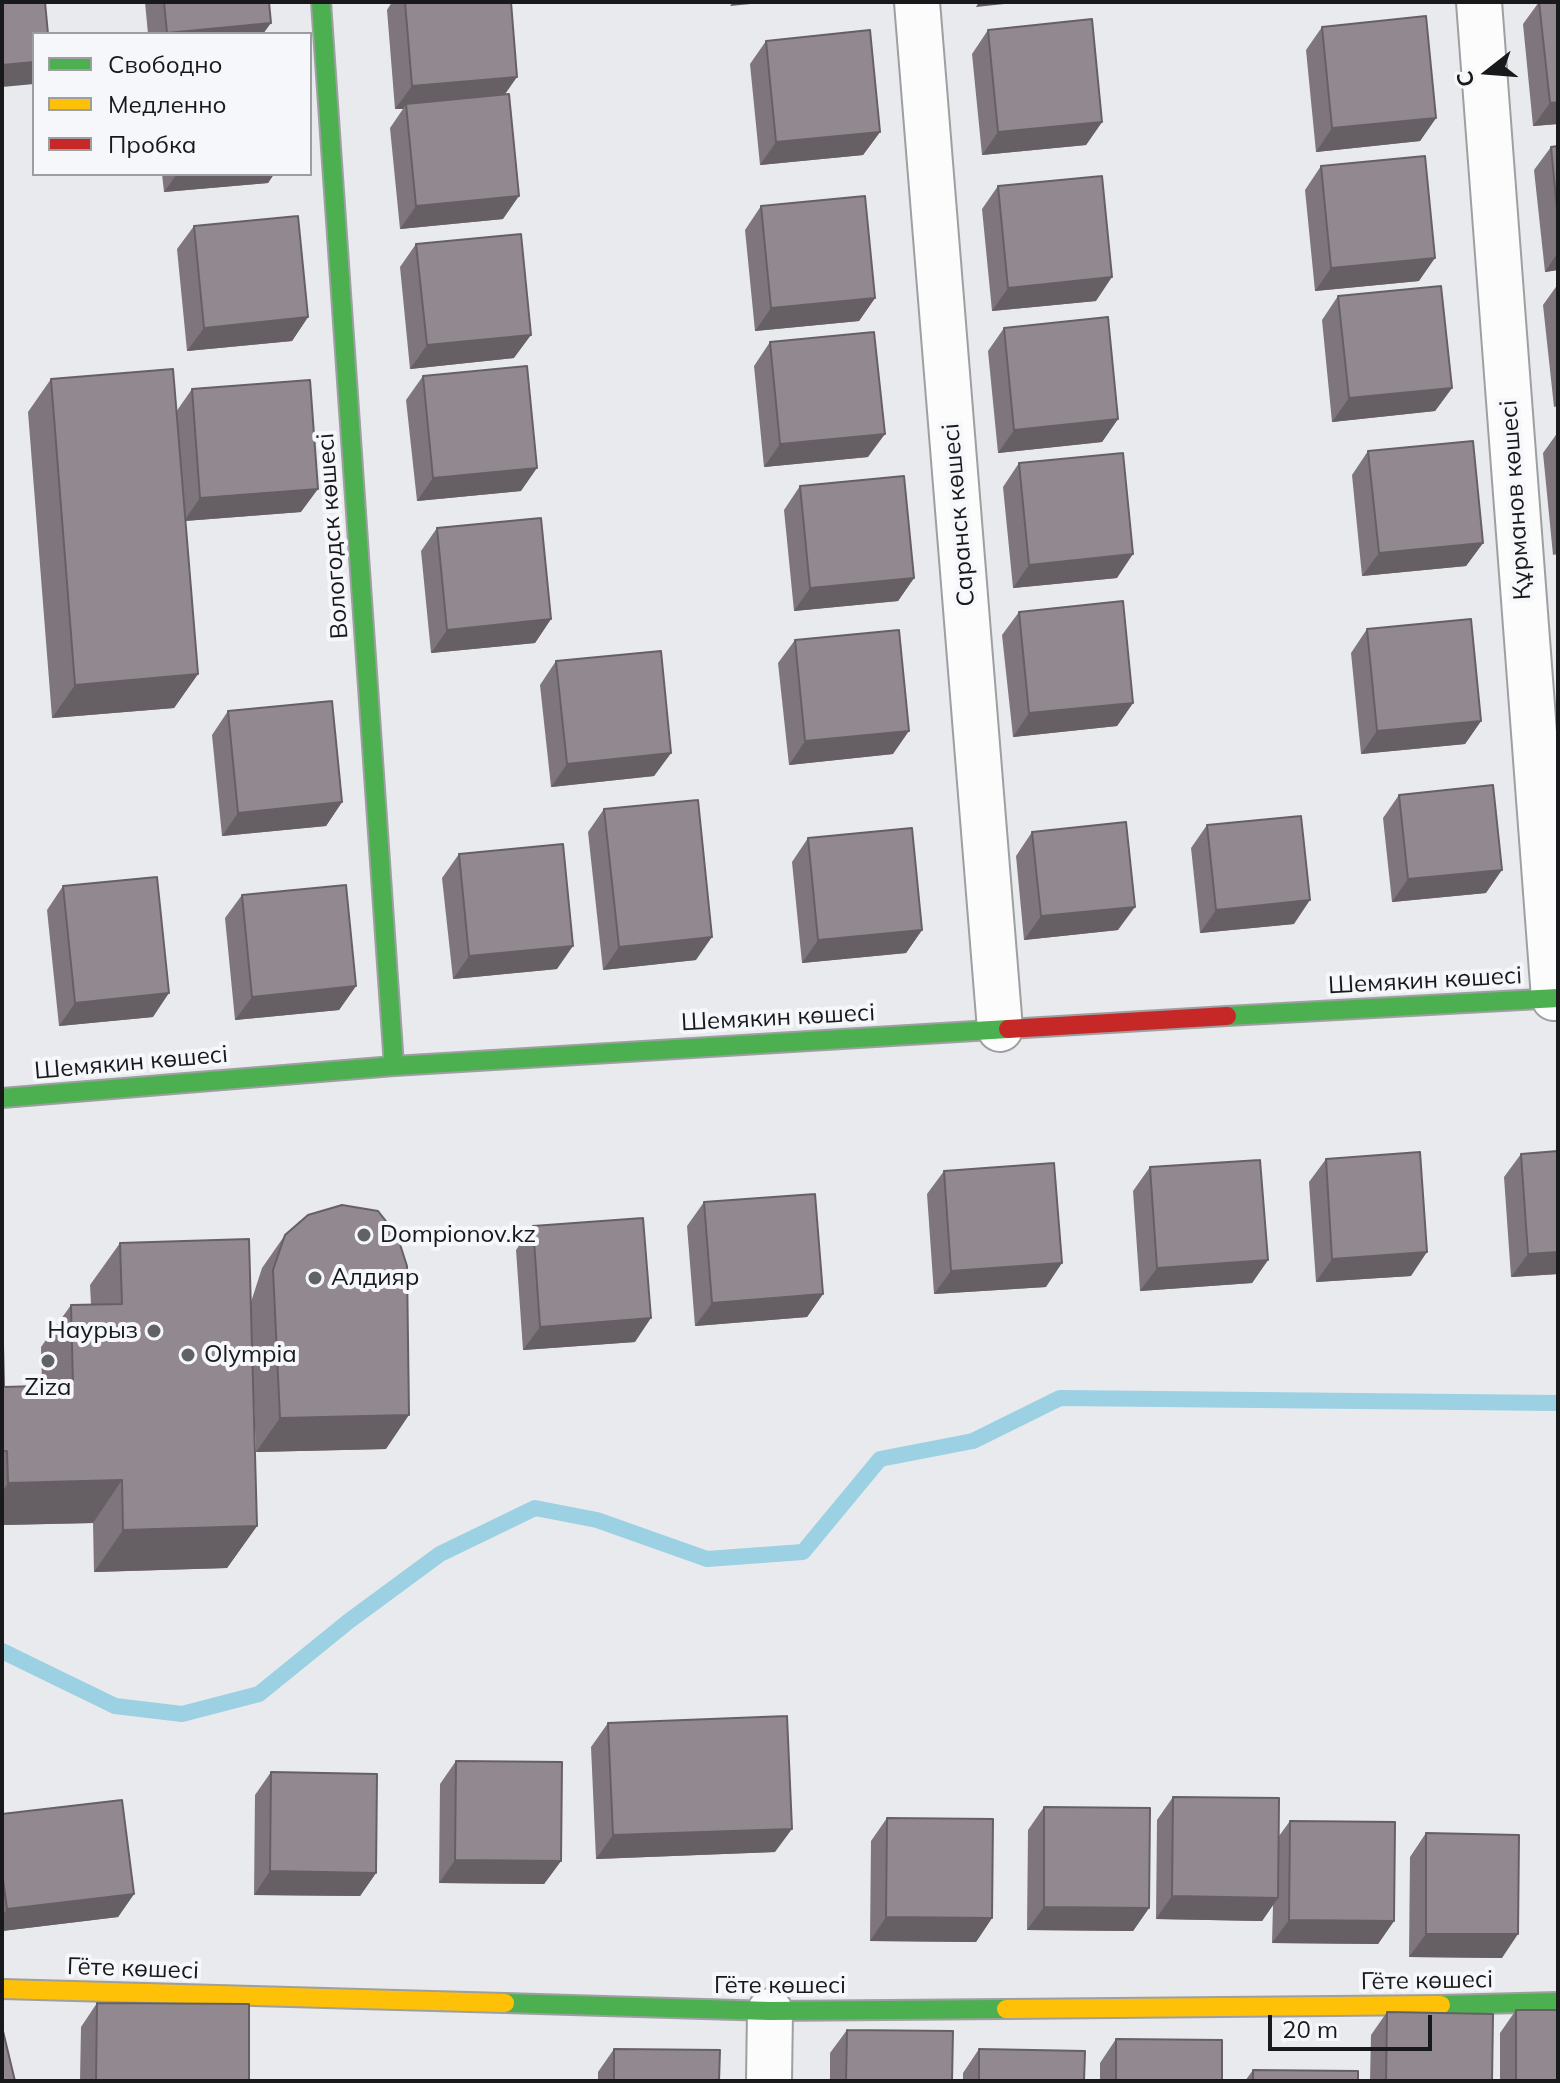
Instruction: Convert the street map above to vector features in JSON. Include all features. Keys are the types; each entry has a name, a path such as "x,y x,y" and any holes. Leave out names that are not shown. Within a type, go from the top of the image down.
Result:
{"street":[{"name":"Вологодск көшесі","path":"321,2 394,1066"},
{"name":"Саранск көшесі","path":"917,2 1000,1029"},
{"name":"Құрманов көшесі","path":"1479,2 1556,998"},
{"name":"Шемякин көшесі","path":"2,1098 394,1066 1556,998"},
{"name":"Гёте көшесі","path":"2,1989 770,2011 1558,2002"},
{"path":"769,2081 770,2011"}],"building":[{"path":"2,2 45,2 48,32 32,32 32,62 2,65"},
{"path":"164,2 269,2 271,23 167,32"},
{"path":"405,2 511,2 517,77 412,86"},
{"path":"1539,2 1558,2 1558,102 1550,103"},
{"path":"1426,16 1436,118 1332,128 1322,27"},
{"path":"1092,19 1102,122 998,132 988,30"},
{"path":"870,30 880,132 776,142 766,41"},
{"path":"509,94 519,196 416,206 406,104"},
{"path":"1558,146 1558,220 1551,147"},
{"path":"1425,156 1435,258 1331,268 1321,166"},
{"path":"1102,176 1112,277 1008,288 998,186"},
{"path":"865,196 875,298 771,308 761,206"},
{"path":"298,216 308,317 204,328 194,226"},
{"path":"521,234 531,335 427,345 416,244"},
{"path":"1441,286 1452,388 1349,398 1338,296"},
{"path":"1108,317 1118,419 1014,430 1004,328"},
{"path":"874,332 885,434 780,444 770,342"},
{"path":"527,366 537,468 433,478 423,376"},
{"path":"173,369 198,674 75,685 51,379"},
{"path":"310,380 318,489 200,498 192,389"},
{"path":"1473,441 1483,543 1379,553 1368,451"},
{"path":"1123,453 1133,554 1029,565 1019,463"},
{"path":"904,476 914,578 810,588 800,486"},
{"path":"541,518 551,619 447,630 437,528"},
{"path":"1123,601 1133,703 1029,713 1019,612"},
{"path":"1471,619 1481,721 1377,731 1367,629"},
{"path":"899,630 909,731 805,741 795,640"},
{"path":"661,651 671,753 567,764 556,661"},
{"path":"332,701 342,802 238,813 228,711"},
{"path":"1493,785 1502,870 1408,879 1399,795"},
{"path":"698,800 712,937 619,947 604,809"},
{"path":"1301,816 1310,900 1216,910 1207,825"},
{"path":"1126,822 1135,907 1041,916 1032,832"},
{"path":"912,828 922,930 818,940 808,838"},
{"path":"563,844 573,946 469,956 459,854"},
{"path":"157,877 169,993 75,1003 63,886"},
{"path":"346,885 356,986 252,997 242,895"},
{"path":"1558,1151 1558,1252 1528,1254 1521,1154"},
{"path":"1420,1152 1427,1252 1332,1259 1326,1159"},
{"path":"1260,1160 1268,1260 1157,1268 1150,1167"},
{"path":"1054,1163 1062,1263 951,1271 944,1171"},
{"path":"815,1194 823,1294 712,1303 704,1202"},
{"path":"342,1205 378,1211 397,1235 407,1266 409,1415 280,1418 273,1270 285,1235 308,1215"},
{"path":"643,1218 651,1318 540,1327 533,1226"},
{"path":"249,1239 257,1526 123,1530 122,1480 8,1483 7,1451 2,1451 2,1302 4,1387 73,1385 71,1305 122,1304 120,1243"},
{"path":"787,1716 792,1829 613,1835 608,1723"},
{"path":"456,1761 562,1762 561,1861 455,1860"},
{"path":"271,1772 377,1774 376,1873 270,1871"},
{"path":"1173,1797 1279,1798 1278,1898 1172,1896"},
{"path":"122,1800 134,1894 7,1909 2,1872 2,1814"},
{"path":"1044,1807 1150,1808 1149,1908 1044,1907"},
{"path":"887,1818 993,1819 992,1918 886,1917"},
{"path":"1290,1821 1395,1822 1394,1921 1289,1920"},
{"path":"1426,1833 1519,1835 1518,1934 1426,1934"},
{"path":"97,2003 249,2004 249,2081 96,2081"},
{"path":"1516,2010 1558,2010 1558,2081 1516,2081"},
{"path":"1387,2012 1493,2014 1492,2081 1386,2081"},
{"path":"2,2027 15,2081 2,2081"},
{"path":"847,2030 953,2031 952,2081 846,2081"},
{"path":"1116,2039 1222,2040 1222,2081 1116,2081"},
{"path":"614,2049 720,2050 719,2081 614,2081"},
{"path":"979,2049 1085,2051 1084,2081 979,2081"},
{"path":"1253,2070 1358,2071 1358,2081 1253,2081"}],"waterway":[{"path":"2,1651 115,1706 182,1714 259,1694 349,1621 440,1554 535,1508 597,1520 707,1559 803,1552 880,1459 973,1441 1060,1398 1558,1403"}],"traffic: fast":[{"path":"321,2 394,1066"},
{"path":"1227,1016 1558,998"},
{"path":"2,1098 394,1066 1008,1029"},
{"path":"1441,2005 1558,2002"},
{"path":"505,2003 770,2011 1006,2009"}],"traffic: slow":[{"path":"2,1989 505,2003"},
{"path":"1006,2009 1441,2005"}],"traffic: jam":[{"path":"1008,1029 1227,1016"}],"place":[{"name":"Dompionov.kz","path":"364,1235"},
{"name":"Алдияр","path":"315,1278"},
{"name":"Наурыз","path":"154,1331"},
{"name":"Olympia","path":"188,1355"},
{"name":"Ziza","path":"48,1361"}]}
